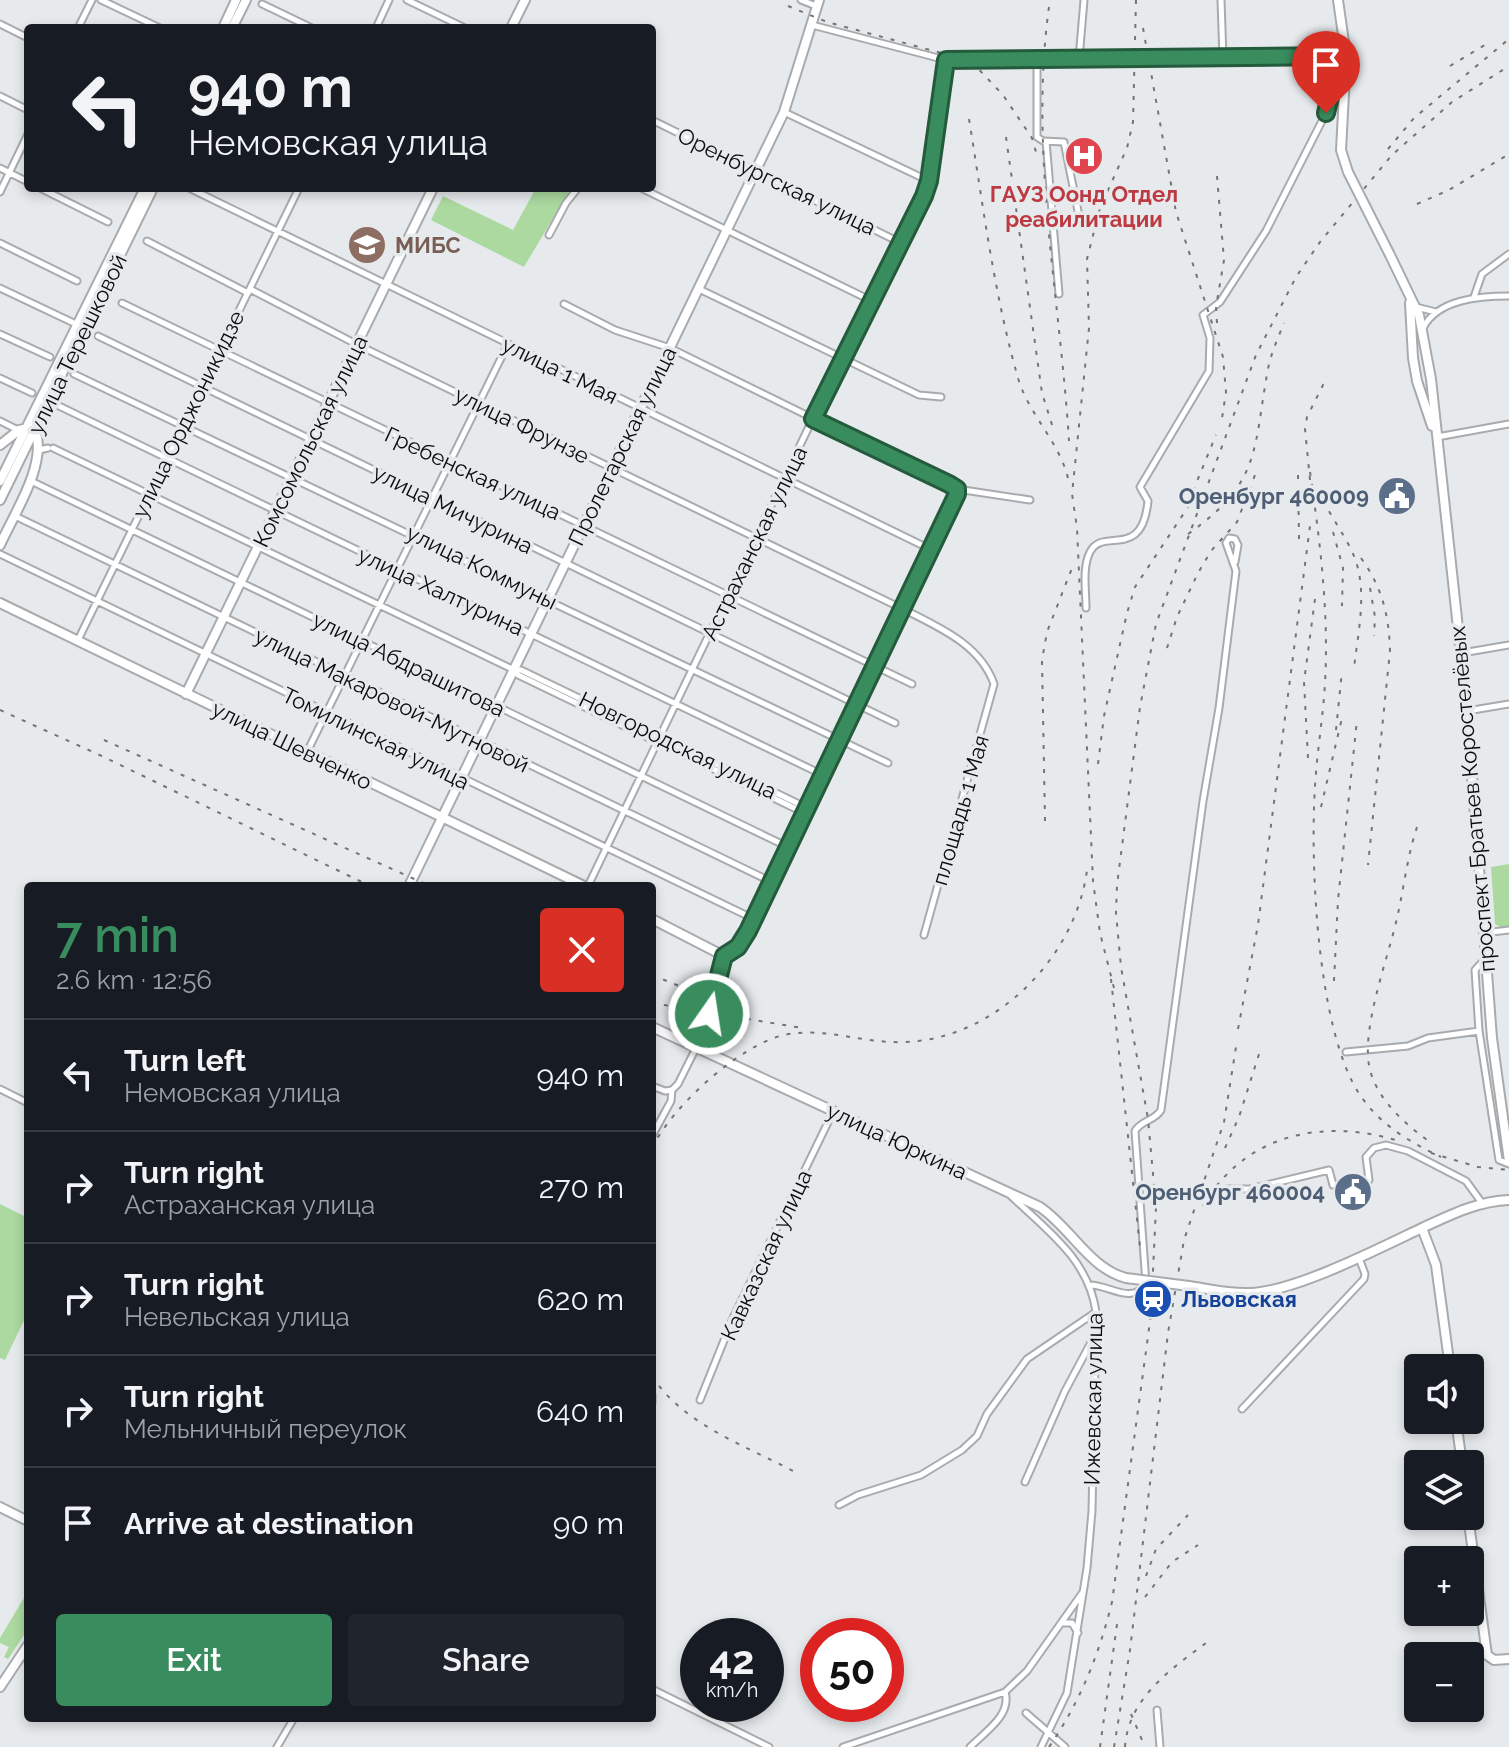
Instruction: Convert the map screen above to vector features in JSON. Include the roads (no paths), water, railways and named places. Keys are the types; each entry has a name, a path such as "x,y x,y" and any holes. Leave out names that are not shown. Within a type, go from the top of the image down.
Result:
{"main road":[{"path":"225,24 236,0"},
{"path":"234,24 246,0"},
{"path":"513,24 525,0"},
{"name":"проспект Братьев Коростелёвых","path":"1338,0 1346,89 1341,150 1348,172 1416,307 1428,354 1467,711 1494,1055 1509,1163"},
{"name":"Пролетарская улица","path":"411,882 784,112 818,3"},
{"name":"улица Терешковой","path":"0,481 143,192"},
{"name":"улица Терешковой","path":"0,500 24,430 151,192"},
{"name":"Комсомольская улица","path":"186,694 431,192"},
{"name":"проспект Братьев Коростелёвых","path":"1409,294 1417,381 1436,437"},
{"path":"1413,358 1424,359 1428,354"},
{"path":"1417,381 1421,377 1431,379"},
{"path":"0,445 24,430 47,449 0,545"},
{"name":"улица Шевченко","path":"0,603 578,882"},
{"path":"656,921 724,956 704,1030 696,1048"},
{"name":"улица Юркина","path":"656,1029 1007,1191 1052,1216 1099,1265 1126,1278 1241,1293 1261,1292 1359,1257"},
{"path":"1359,1257 1483,1204 1509,1200"},
{"path":"1422,1228 1436,1265 1448,1354"},
{"path":"0,1507 24,1519"},
{"path":"1470,1530 1487,1655 1494,1660 1509,1659"},
{"path":"0,1687 24,1651"}],"street":[{"path":"80,24 92,0"},
{"path":"101,0 152,24"},
{"path":"378,24 389,0"},
{"path":"407,0 457,24"},
{"path":"801,0 818,3"},
{"path":"1079,59 1084,0"},
{"path":"1221,0 1223,58"},
{"path":"262,4 304,24"},
{"path":"0,24 24,36"},
{"path":"812,25 946,60 1343,56 1326,113 1272,219 1220,302 1203,315 1210,338 1209,371 1140,487 1148,501 1141,529 1126,540 1099,542 1088,554 1085,570 1086,608"},
{"path":"1037,58 1037,137 1064,142 1078,211"},
{"name":"Астраханская улица","path":"588,882 642,777 842,358 924,196 929,181 946,60"},
{"path":"0,96 24,108"},
{"path":"784,112 929,181"},
{"name":"Оренбургская улица","path":"656,122 901,243"},
{"path":"1046,141 1059,294"},
{"path":"0,192 24,142"},
{"path":"0,168 24,180"},
{"path":"48,192 108,222"},
{"name":"улица 1 Мая","path":"197,192 932,550"},
{"name":"улица Орджоникидзе","path":"78,641 297,192"},
{"path":"549,235 575,192"},
{"path":"649,192 872,301"},
{"name":"улица Фрунзе","path":"147,241 903,609 962,642 987,670 994,684"},
{"path":"0,243 77,281"},
{"path":"1474,297 1482,274 1509,254"},
{"path":"0,288 78,325"},
{"path":"698,289 919,395 941,397"},
{"path":"1423,328 1437,312 1474,297 1509,296"},
{"name":"Гребенская улица","path":"122,303 912,684"},
{"path":"564,304 615,330 670,348 957,489 1030,500"},
{"path":"1416,307 1437,312"},
{"path":"0,334 50,357"},
{"name":"улица Мичурина","path":"98,336 895,723"},
{"path":"307,752 508,344"},
{"name":"улица Коммуны","path":"74,374 888,763"},
{"path":"0,378 32,393"},
{"name":"улица Халтурина","path":"59,406 823,775"},
{"path":"0,421 24,430"},
{"path":"1436,437 1509,424"},
{"name":"Новгородская улица","path":"47,449 148,494 794,808 806,810"},
{"name":"улица Абдрашитова","path":"30,480 788,847"},
{"path":"724,956 738,947 754,919 932,550 956,498 957,489"},
{"name":"улица Макаровой-Мутновой","path":"14,515 772,882"},
{"name":"Томилинская улица","path":"0,554 754,919"},
{"path":"1090,1285 1133,1294 1146,1284 1135,1131 1161,1110 1203,801 1219,708 1235,562"},
{"path":"1461,653 1509,645"},
{"name":"площадь 1 Мая","path":"924,935 994,684"},
{"path":"1467,711 1509,704"},
{"path":"1484,933 1509,930"},
{"path":"1486,958 1475,970 1479,1031 1499,1160 1509,1163"},
{"path":"1346,1052 1408,1046 1437,1036 1479,1031"},
{"path":"656,1088 672,1090 696,1048"},
{"path":"0,1089 24,1101"},
{"path":"656,1129 671,1101 672,1090"},
{"name":"Кавказская улица","path":"700,1400 733,1318 833,1112"},
{"path":"1227,1189 1250,1189 1329,1170 1333,1185 1369,1180 1366,1157 1374,1148 1386,1145 1408,1151 1466,1181 1483,1204"},
{"name":"Ижевская улица","path":"1007,1191 1075,1258 1090,1285 1096,1312 1092,1511 1084,1591 1067,1693 1041,1747"},
{"path":"1042,1225 1045,1215 1052,1216"},
{"path":"1242,1409 1364,1279 1359,1257"},
{"path":"839,1505 858,1495 921,1475 962,1450 977,1436 994,1404 1027,1359 1096,1312"},
{"path":"1025,1482 1065,1391 1096,1332"},
{"path":"843,1747 1005,1692 1027,1671 1084,1591"},
{"path":"1061,1624 1072,1623 1078,1634"},
{"path":"656,1691 769,1747"},
{"path":"970,1747 1006,1711 1008,1700 1005,1692"},
{"path":"1157,1710 1160,1747"},
{"path":"1026,1713 1064,1747"},
{"path":"277,1747 292,1722"}],"railway":[{"path":"1114,988 1100,933 1093,881 1077,528 1072,494 1089,328 1087,259 1100,208 1127,148 1133,122 1136,0"},
{"path":"788,6 827,22 971,61 1003,95 1032,138 1038,159"},
{"path":"1049,7 1042,116 1044,170 1069,441"},
{"path":"1143,28 1176,212 1223,357 1226,392 1221,425"},
{"path":"1388,149 1414,118 1509,39"},
{"path":"1450,66 1488,43"},
{"path":"1049,1747 1087,1678 1112,1602 1151,1314 1156,1207 1148,1119 1121,967 1116,913 1140,707 1156,624 1256,355 1296,277 1320,242 1392,155 1452,102 1509,66"},
{"path":"969,119 996,282 1018,378 1060,455 1069,483"},
{"path":"1006,137 1042,393 1054,431"},
{"path":"1417,204 1449,190 1509,154"},
{"path":"1217,176 1224,260 1216,307 1217,323"},
{"path":"1188,534 1230,498 1242,480 1256,443 1269,363 1284,323"},
{"path":"1310,480 1305,429 1307,417 1327,377"},
{"path":"1193,491 1216,435"},
{"path":"1310,472 1326,630 1314,819 1316,901 1326,990 1334,1031 1346,1067 1360,1095 1396,1132 1441,1157"},
{"path":"1167,648 1177,617 1198,573 1211,551 1237,522 1255,475"},
{"path":"1298,475 1299,539"},
{"path":"1318,490 1358,569 1361,612 1354,668"},
{"path":"1098,764 1104,716 1135,587 1192,501"},
{"path":"1238,1029 1258,925 1310,526"},
{"path":"1333,532 1343,568 1342,606"},
{"path":"1361,558 1383,602 1390,651 1368,865"},
{"path":"1045,821 1042,660 1047,632 1074,563"},
{"path":"1370,588 1375,617 1374,636"},
{"path":"1308,758 1304,682 1315,599"},
{"path":"1336,730 1342,671"},
{"path":"0,710 362,882"},
{"path":"1321,807 1342,718"},
{"path":"1334,981 1338,900 1357,720"},
{"path":"104,740 421,882"},
{"path":"1417,827 1376,994 1368,1054 1374,1081 1387,1103 1433,1144"},
{"path":"656,1141 674,1115 708,1080 766,1041 798,1033 825,1033 893,1042 928,1040 962,1030 993,1014 1021,992 1045,966 1065,936 1079,904 1087,870"},
{"path":"656,977 743,1012"},
{"path":"1111,979 1140,1247"},
{"path":"656,1004 802,1028"},
{"path":"1114,1747 1130,1650 1168,1333 1184,1240 1224,1122 1236,1047"},
{"path":"1225,1148 1239,1117 1260,1051"},
{"path":"1203,1206 1220,1181 1241,1162 1264,1147 1289,1137 1344,1131 1402,1142"},
{"path":"1431,1153 1478,1167 1509,1170"},
{"path":"656,1381 697,1420 793,1471"},
{"path":"1146,1576 1156,1549 1188,1515"},
{"path":"1145,1597 1172,1562 1198,1545"},
{"path":"1100,1747 1118,1617"},
{"path":"1125,1747 1134,1713 1144,1698 1168,1673 1210,1640"},
{"path":"1131,1714 1145,1747"}],"place":[{"name":"ГАУЗ Оонд Отдел реабилитации","path":"1084,156"},
{"name":"МИБС","path":"367,245"},
{"name":"Оренбург 460009","path":"1397,496"},
{"name":"Оренбург 460004","path":"1353,1192"},
{"name":"Львовская","path":"1153,1299"}]}
